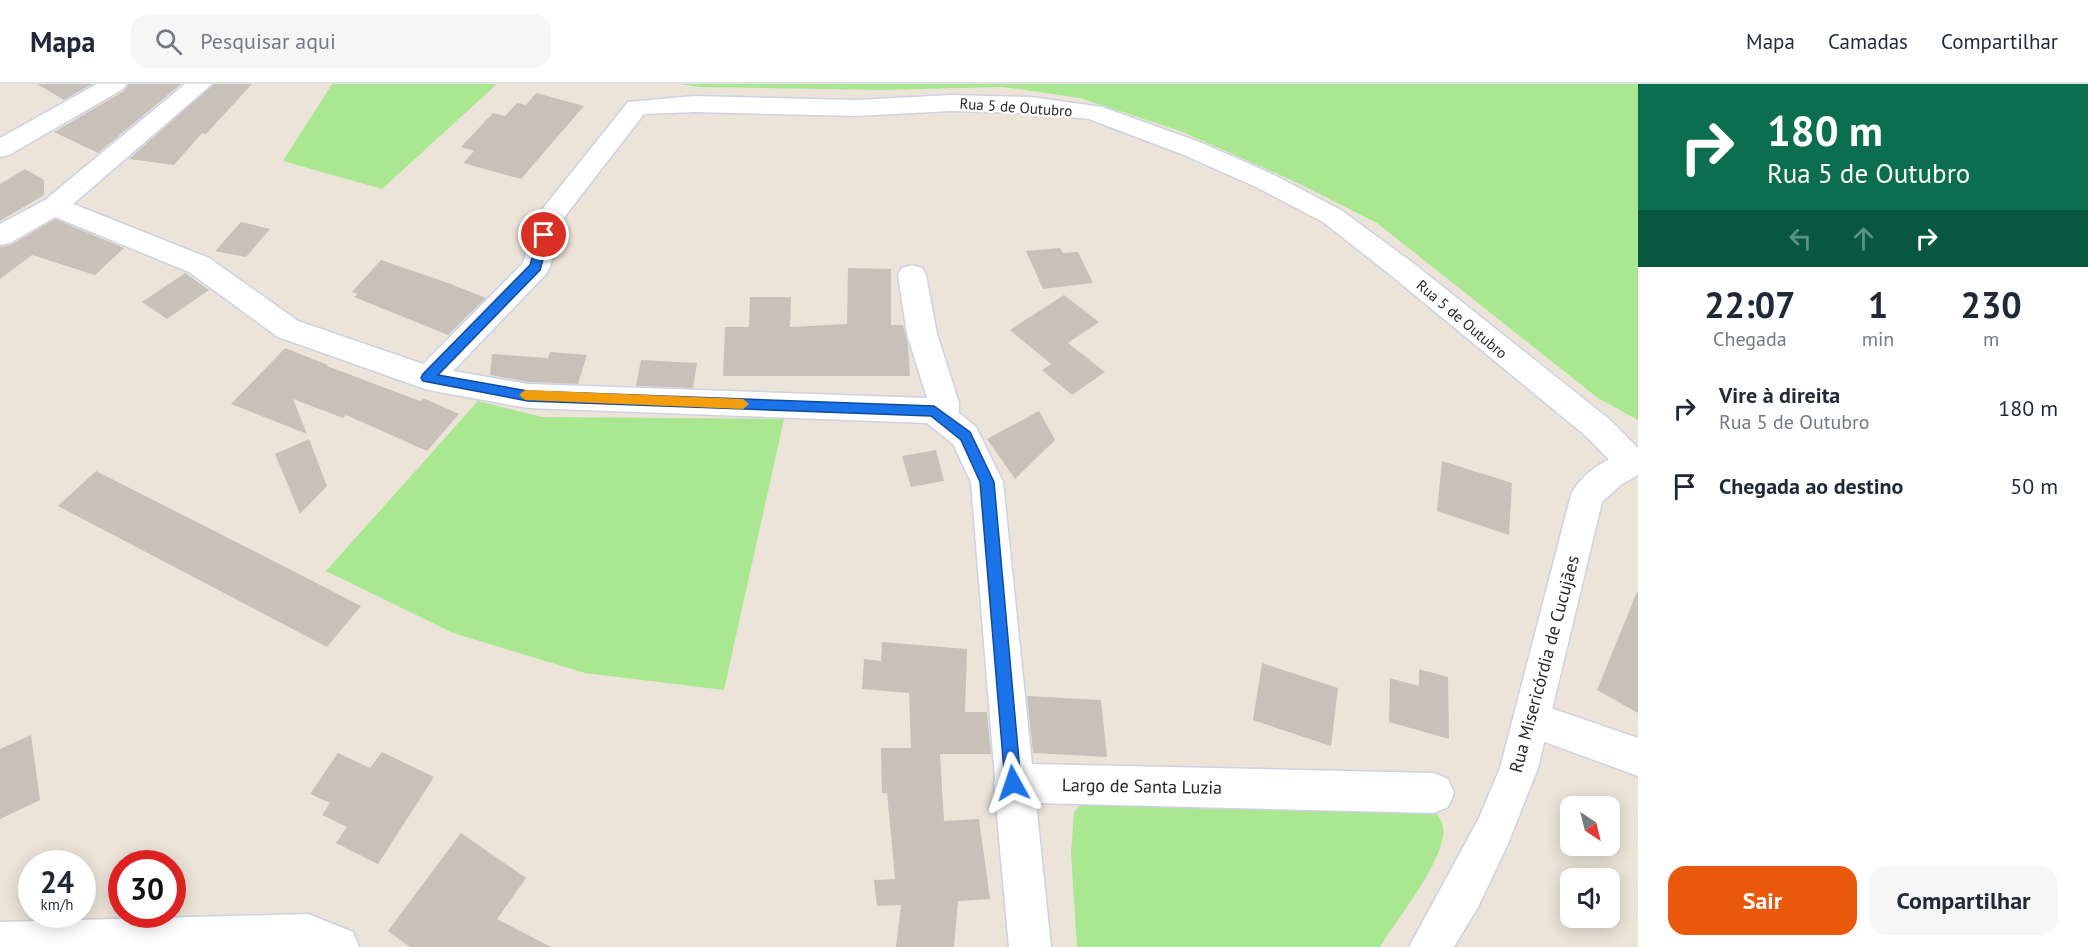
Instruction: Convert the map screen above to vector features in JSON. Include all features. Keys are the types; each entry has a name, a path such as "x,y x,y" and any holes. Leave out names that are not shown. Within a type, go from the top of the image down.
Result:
{"street":[{"path":"0,149 115,84"},
{"path":"0,236 54,206 86,177 201,84"},
{"name":"Rua 5 de Outubro","path":"428,378 536,267 549,218 637,107 695,104 856,108 951,103 1031,105 1093,112 1182,145 1265,181 1332,216 1403,270 1598,428 1635,463"},
{"path":"54,206 200,266 288,329 428,378 528,396 934,411 965,436 987,482 1013,783 1030,947"},
{"path":"912,275 922,334 944,403 943,419"},
{"name":"Rua Misericórdia de Cucujães","path":"1430,947 1463,892 1520,768 1587,495 1610,475 1635,463"},
{"path":"1533,720 1638,757"},
{"name":"Largo de Santa Luzia","path":"1013,783 1434,793"},
{"path":"0,943 308,935 338,947"}],"green space":[{"path":"332,84 497,84 382,189 283,161"},
{"path":"680,84 1638,84 1638,420 1598,398 1377,223 1298,183 1180,131 1080,98 1003,87 881,90 700,87"},
{"path":"478,401 542,417 784,419 724,690 585,673 453,633 326,571"},
{"path":"1092,794 1426,800 1441,820 1443,835 1439,851 1421,886 1380,947 1077,947 1071,853 1074,812"}],"building":[{"path":"37,84 92,84 64,100"},
{"path":"129,84 181,84 98,153 54,132 124,91"},
{"path":"214,84 252,84 206,134 202,133 174,165 129,159"},
{"path":"536,93 584,106 521,179 463,163 474,151 461,147 493,113 505,116 517,103 526,105"},
{"path":"25,169 44,180 44,195 0,221 0,184"},
{"path":"55,219 124,248 95,275 32,255 0,279 0,247 11,245"},
{"path":"241,222 270,229 246,257 215,251"},
{"path":"1060,248 1063,253 1078,252 1093,283 1043,289 1026,251"},
{"path":"381,260 486,298 448,335 354,297 358,294 352,292"},
{"path":"848,268 891,269 891,325 903,325 908,345 910,376 723,376 725,327 749,327 750,297 791,297 790,327 847,324"},
{"path":"185,273 209,290 167,319 142,302"},
{"path":"1064,295 1099,322 1068,343 1105,372 1072,395 1042,370 1051,364 1010,330"},
{"path":"285,348 420,401 423,398 459,414 427,451 346,415 343,418 293,399 307,434 231,404"},
{"path":"550,352 587,355 578,384 528,382 490,375 492,354 548,358"},
{"path":"641,360 697,363 693,388 636,386"},
{"path":"1039,411 1055,440 1015,479 987,439"},
{"path":"309,439 327,486 300,514 275,454"},
{"path":"936,450 944,481 911,487 902,456"},
{"path":"1442,461 1512,483 1509,535 1437,511"},
{"path":"96,471 361,606 327,647 58,506"},
{"path":"1638,593 1638,713 1597,690"},
{"path":"882,642 967,649 965,712 987,712 991,754 940,754 944,821 979,819 990,899 958,901 954,947 896,947 901,905 877,906 874,880 895,879 887,793 882,793 881,748 911,748 909,693 862,689 864,659 881,661"},
{"path":"1262,663 1338,688 1331,746 1253,720"},
{"path":"1419,669 1448,677 1449,739 1389,722 1390,678 1419,686"},
{"path":"1027,696 1101,700 1107,757 1033,753"},
{"path":"31,735 40,800 0,819 0,749"},
{"path":"382,752 434,777 378,864 336,843 347,827 322,815 330,803 310,794 338,753 370,768"},
{"path":"461,833 526,878 497,919 551,947 410,947 388,931"}],"slow traffic":[{"path":"525,395 743,404"}],"route":[{"path":"544,235 536,267 428,378 528,396 934,411 965,436 987,482 1013,783"}]}
